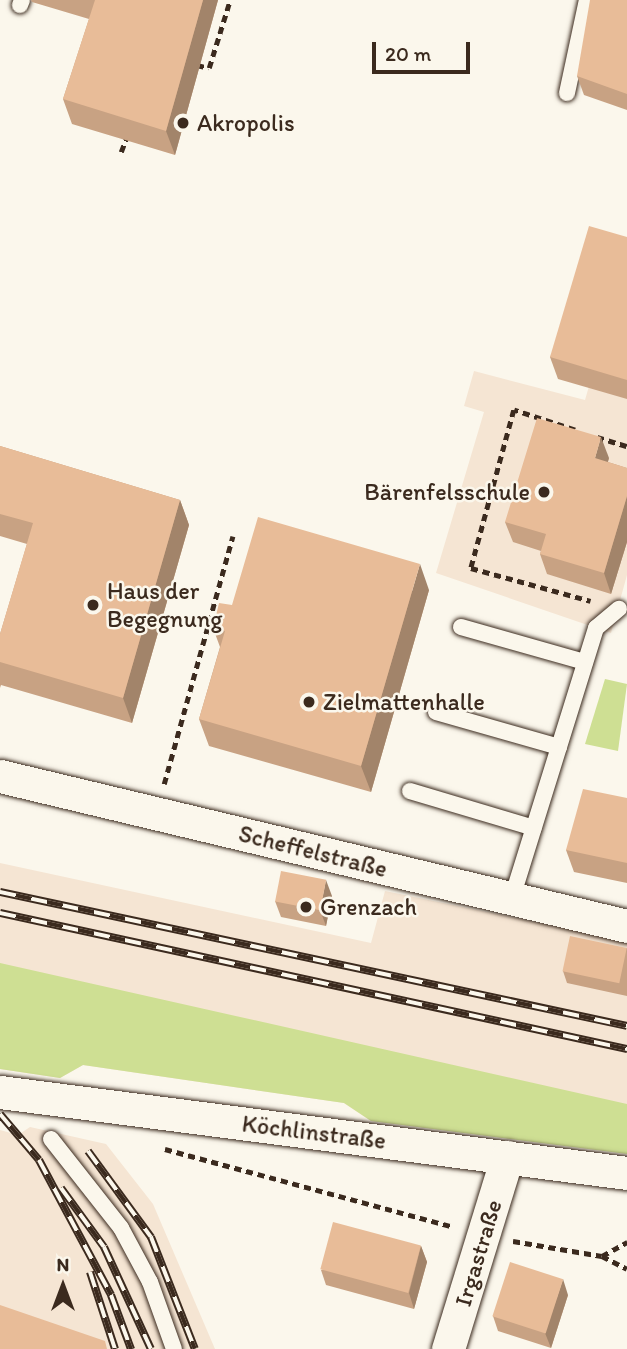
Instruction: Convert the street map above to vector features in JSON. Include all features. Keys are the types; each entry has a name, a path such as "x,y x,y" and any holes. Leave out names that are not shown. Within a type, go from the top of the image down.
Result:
{"street":[{"name":"Scheffelstraße","path":"0,776 511,901 627,926"},
{"name":"Köchlinstraße","path":"0,1092 627,1173"},
{"name":"Irgastraße","path":"448,1349 508,1157"}],"lane":[{"path":"567,93 587,0"},
{"path":"511,901 596,628 619,609"},
{"path":"461,626 585,662"},
{"path":"436,712 559,747"},
{"path":"410,791 534,828"},
{"path":"51,1139 121,1228 150,1282 174,1349"}],"path":[{"path":"194,75 198,64 209,68 230,0"},
{"path":"121,152 130,128"},
{"path":"619,609 471,568 514,410 627,446"},
{"path":"156,812 233,536"},
{"path":"162,1149 484,1236 602,1256 627,1269"},
{"path":"602,1256 627,1242"}],"shaded area":[{"name":"Bärenfelsschule","path":"627,254 627,575 611,633 436,573 484,412 464,406 474,371 585,400"},
{"path":"0,863 371,943 385,891 627,941 627,1153 371,1121 344,1103 83,1065 60,1078 0,1069"},
{"path":"30,1127 106,1144 153,1204 215,1349 0,1349 0,1130 18,1135"}],"green space":[{"path":"605,679 627,684 618,751 585,744"},
{"path":"0,963 627,1104 627,1154 371,1121 344,1103 83,1065 60,1078 0,1069"}],"building":[{"path":"95,0 203,0 166,131 63,99"},
{"path":"590,0 627,0 627,94 577,76"},
{"path":"589,226 627,237 627,380 550,357"},
{"path":"537,418 601,437 595,458 627,468 627,496 604,573 540,554 546,534 505,522"},
{"path":"0,446 180,500 123,698 0,662 0,634 33,523 0,514"},
{"name":"Zielmattenhalle","path":"258,517 420,564 361,766 199,719 225,631 213,628 219,603 232,605"},
{"path":"583,789 627,798 627,863 566,850"},
{"path":"281,871 326,880 320,910 275,901"},
{"path":"570,936 627,948 619,983 563,971"},
{"path":"333,1222 421,1246 408,1293 320,1269"},
{"path":"510,1262 563,1279 546,1334 492,1316"},
{"path":"0,1305 105,1341 107,1349 0,1349"}],"railway":[{"path":"0,892 627,1026"},
{"path":"0,913 627,1049"},
{"path":"0,1114 39,1160 111,1295 131,1349"},
{"path":"88,1151 151,1237 195,1349"},
{"path":"61,1188 104,1247 151,1349"},
{"path":"90,1272 115,1349"}],"place":[{"name":"Akropolis","path":"183,123"},
{"name":"Bärenfelsschule","path":"544,492"},
{"name":"Haus der Begegnung","path":"93,605"},
{"name":"Zielmattenhalle","path":"309,702"},
{"name":"Grenzach","path":"306,907"}]}
